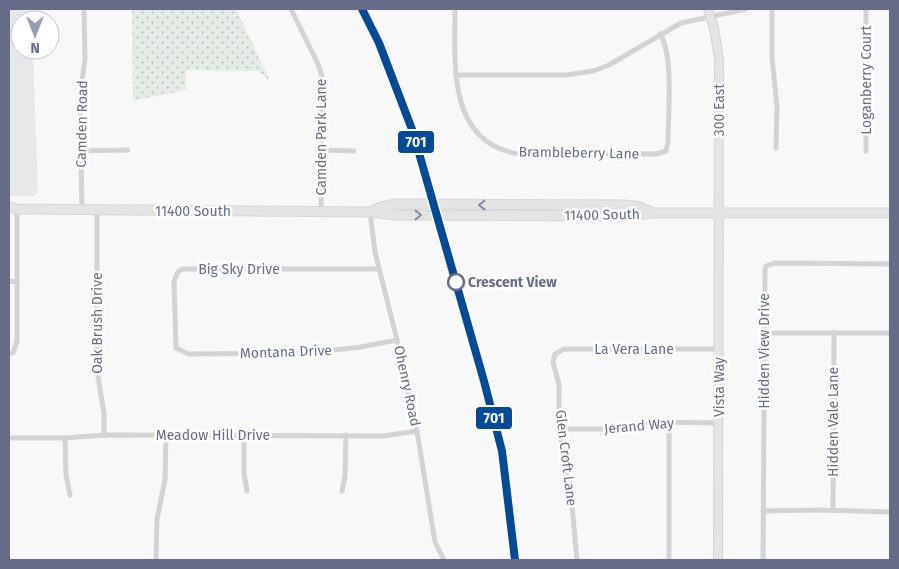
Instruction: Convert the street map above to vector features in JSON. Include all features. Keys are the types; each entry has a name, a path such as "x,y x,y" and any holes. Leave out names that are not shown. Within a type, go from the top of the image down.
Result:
{"main road":[{"name":"11400 South","path":"12,210 370,212 395,215 890,214"}],"street":[{"name":"Camden Road","path":"82,210 80,94 85,59 84,9"},
{"name":"Camden Park Lane","path":"291,9 322,76 322,212"},
{"name":"Brambleberry Lane","path":"455,9 456,75 459,96 470,125 485,141 500,150 522,154 656,154 666,151 668,142 668,61 665,41 660,34"},
{"path":"456,75 566,75 584,73 609,65 680,23 709,13 746,9"},
{"path":"772,9 772,58 777,106 776,148"},
{"name":"Loganberry Court","path":"866,9 866,151"},
{"name":"300 East","path":"709,13 717,43 718,59 719,213"},
{"path":"81,151 128,150"},
{"path":"322,150 354,151"},
{"path":"9,353 13,353 16,345 17,282 12,210"},
{"name":"Oak Brush Drive","path":"97,210 97,370 104,414 104,435"},
{"name":"Ohenry Road","path":"370,212 372,235 379,269 417,431 435,542 444,560"},
{"name":"Vista Way","path":"718,560 719,213"},
{"name":"Hidden View Drive","path":"763,560 764,272 766,266 775,263 890,264"},
{"name":"Big Sky Drive","path":"176,348 174,339 174,281 178,272 182,269 379,269"},
{"path":"9,281 17,282"},
{"path":"764,333 890,333"},
{"name":"Hidden Vale Lane","path":"832,510 834,333"},
{"name":"Montana Drive","path":"176,348 189,354 308,353 361,348 397,340"},
{"name":"La Vera Lane","path":"553,357 557,352 564,349 719,349"},
{"name":"Glen Croft Lane","path":"553,357 558,379 559,430 571,495 577,560"},
{"path":"669,422 669,560"},
{"name":"Jerand Way","path":"559,430 615,429 644,423 718,423"},
{"name":"Meadow Hill Drive","path":"9,438 65,438 104,435 395,435 417,431"},
{"path":"156,560 158,519 165,480 166,435"},
{"path":"244,435 244,473 247,491"},
{"path":"342,491 346,476 346,435"},
{"path":"65,438 66,475 70,494"},
{"path":"763,511 832,510 890,512"}],"shaded area":[{"path":"9,9 31,9 10,10 10,60 33,60 38,193 34,196 9,196"},
{"path":"132,9 236,9 270,81 258,71 186,70 186,90 133,101"}],"transit line":[{"name":"701","path":"362,9 379,43 413,132 484,381 502,451 515,560"}],"place":[{"name":"Crescent View","path":"456,282"}]}
